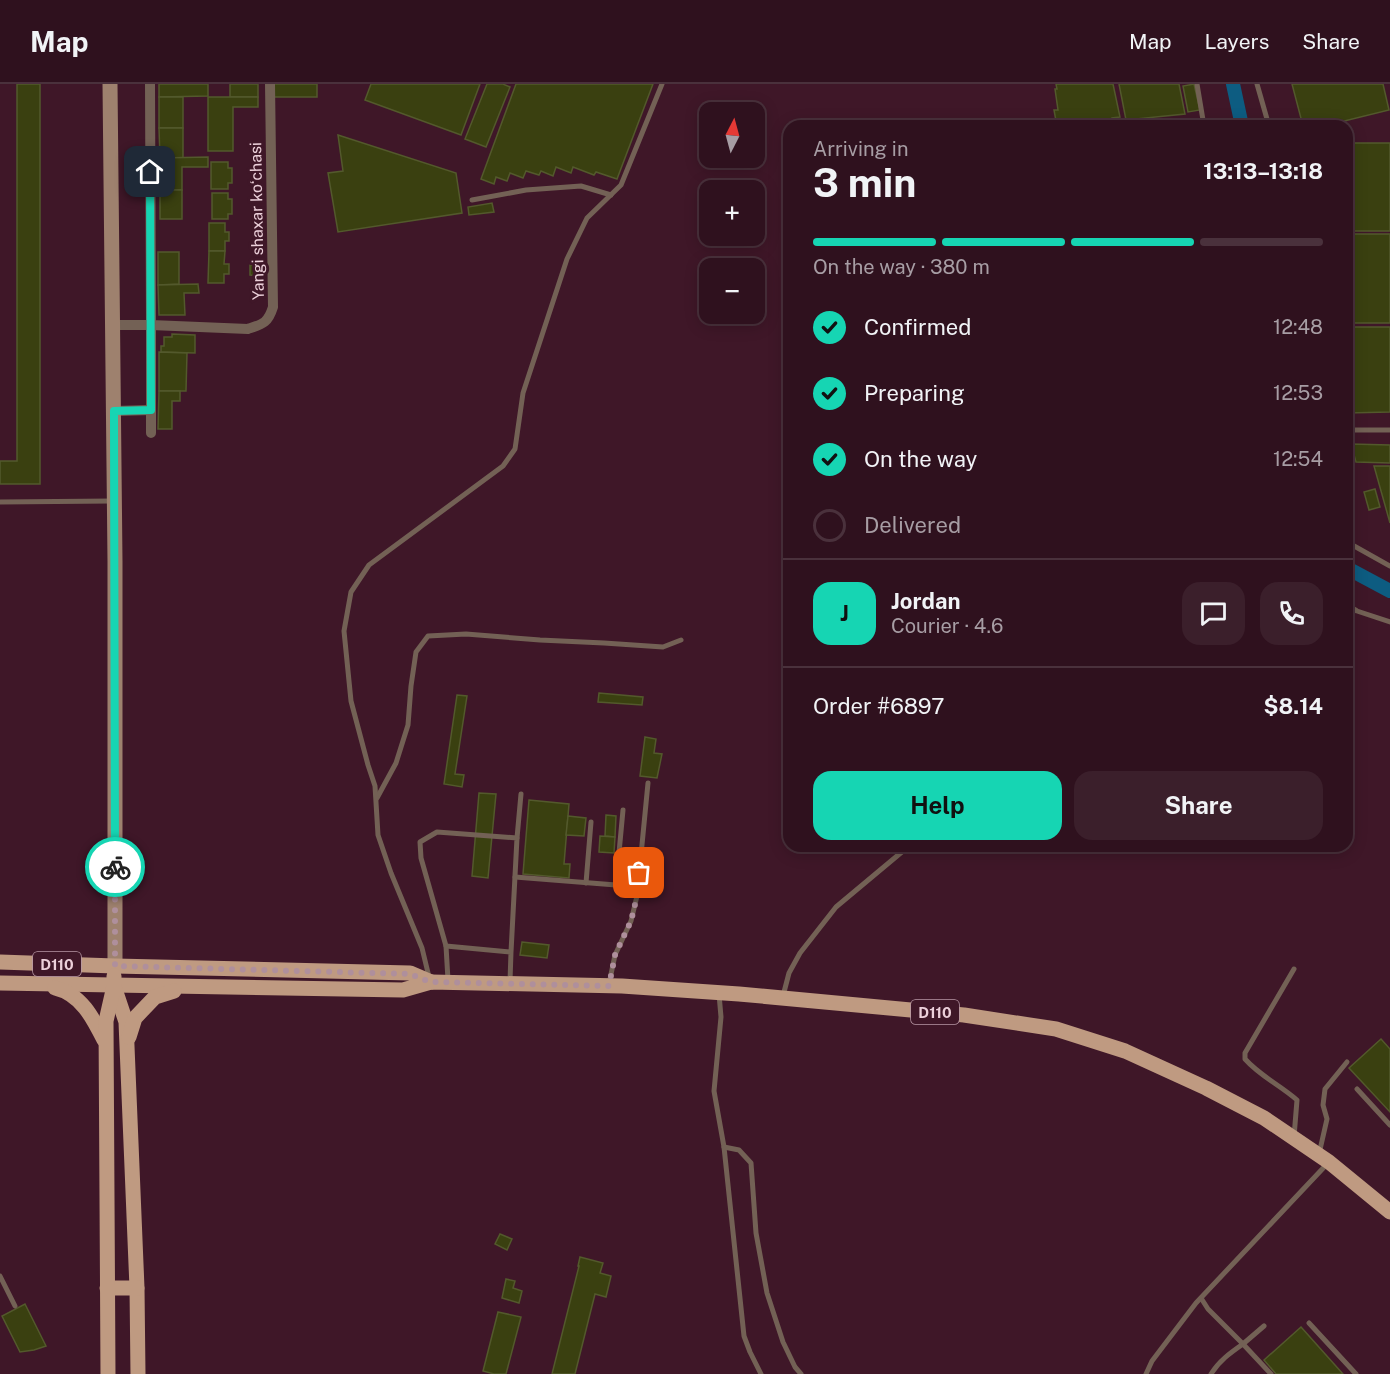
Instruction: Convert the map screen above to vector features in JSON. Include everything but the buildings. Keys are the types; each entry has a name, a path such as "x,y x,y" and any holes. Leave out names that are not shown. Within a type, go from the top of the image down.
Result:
{"main road":[{"path":"108,1374 106,1021 114,986 115,966 114,325 110,84"},
{"name":"D110","path":"0,962 410,974 430,982"},
{"name":"D110","path":"0,983 404,990 430,982 609,986 782,998 964,1015 1056,1029 1125,1051 1206,1088 1264,1118 1324,1159 1390,1212"},
{"path":"38,984 65,990 83,1005 92,1015 106,1045"},
{"path":"114,986 126,1022 137,1288 138,1374"},
{"path":"127,1043 135,1018 155,997 187,987"},
{"path":"107,1288 137,1288"}],"street":[{"path":"150,84 152,433"},
{"name":"Yangi shaxar koʻchasi","path":"152,326 248,329 262,325 270,318 273,307 270,84"},
{"path":"114,325 152,326"},
{"path":"114,411 151,410"}],"lane":[{"path":"430,982 422,948 378,836 375,786 351,701 344,631 351,592 369,565 503,466 515,449 523,393 567,259 587,218 621,185 662,84"},
{"path":"1197,84 1203,120"},
{"path":"1257,84 1267,120"},
{"path":"472,200 526,190 581,186 611,195"},
{"path":"1353,430 1390,430"},
{"path":"0,502 114,501"},
{"path":"1353,545 1390,566"},
{"path":"1353,609 1390,622"},
{"path":"376,800 396,763 408,725 416,652 428,636 466,634 663,647 681,640"},
{"path":"609,986 615,955 631,921 637,896 648,783"},
{"path":"510,983 521,794"},
{"path":"515,877 616,885 623,810"},
{"path":"586,883 591,822"},
{"path":"448,982 446,946 421,858 420,842 437,832 518,838"},
{"path":"782,998 789,973 800,953 836,907 902,852"},
{"path":"446,946 511,952"},
{"path":"1294,969 1245,1053 1245,1059 1253,1068 1297,1100 1294,1138"},
{"path":"719,993 721,1017 714,1091 724,1147 744,1336 761,1374"},
{"path":"1146,1374 1152,1361 1201,1298 1324,1159 1327,1119 1323,1105 1325,1089 1347,1062"},
{"path":"1357,1089 1390,1125"},
{"path":"724,1147 739,1150 751,1163 756,1233 767,1293 783,1342 801,1374"},
{"path":"0,1276 15,1306"},
{"path":"1201,1298 1208,1309 1271,1374"},
{"path":"1309,1323 1356,1374"},
{"path":"1211,1374 1215,1366 1226,1355 1264,1326"}],"waterway":[{"path":"1233,84 1241,120"},
{"path":"1353,571 1390,591"}],"way so far":[{"path":"115,867 115,966 410,974 430,982 609,986 615,955 631,921 637,896 639,873"}],"route":[{"path":"115,867 114,411 151,410 150,172"}]}
